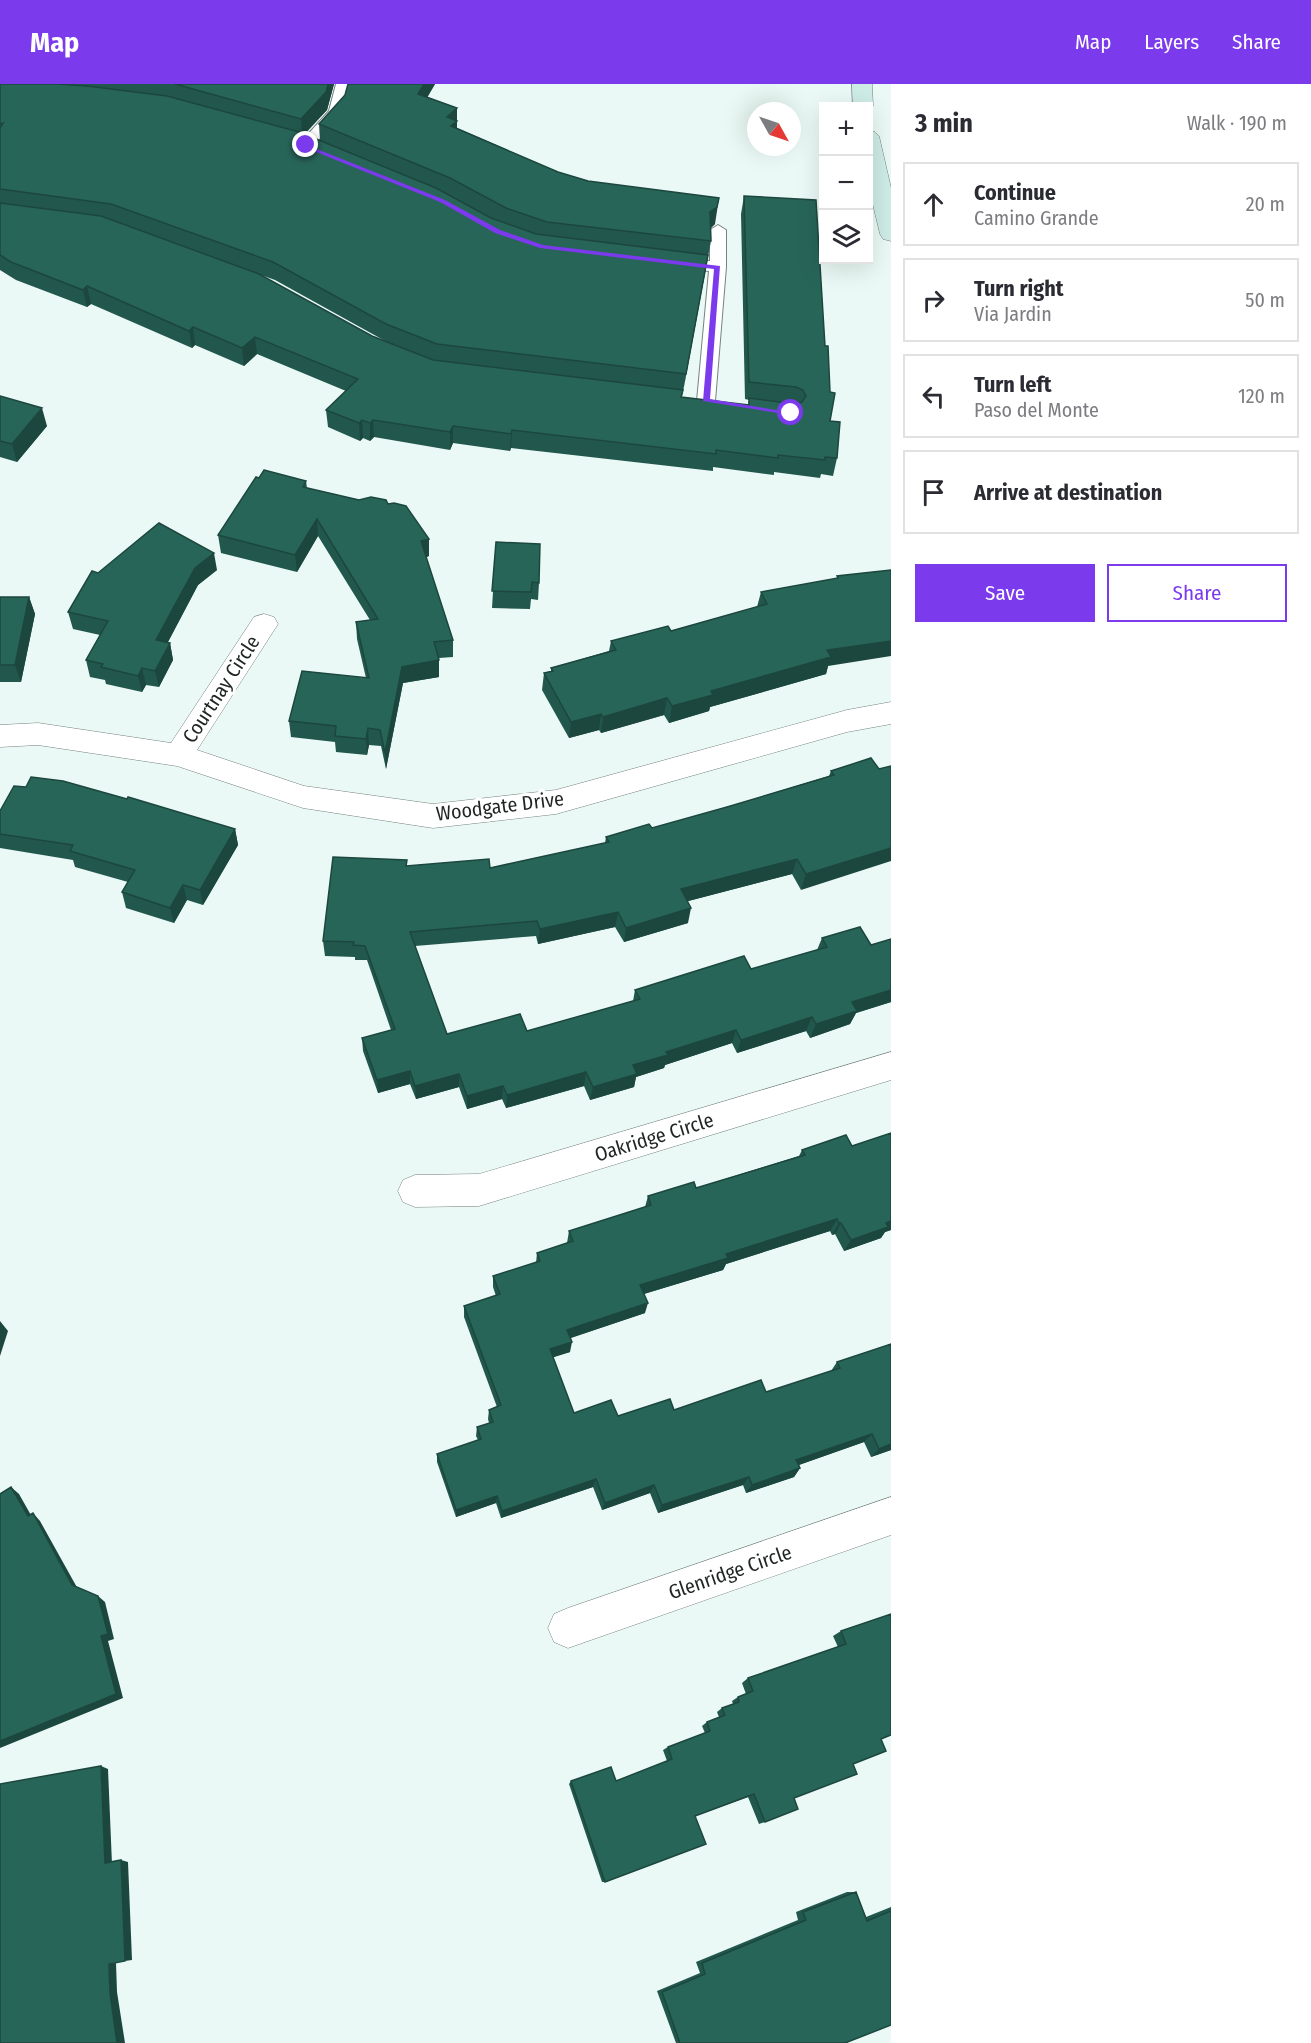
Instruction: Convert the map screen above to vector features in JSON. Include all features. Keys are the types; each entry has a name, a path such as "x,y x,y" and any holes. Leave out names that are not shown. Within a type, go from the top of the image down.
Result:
{"main road":[{"path":"862,84 863,102"},
{"path":"873,156 891,234"}],"street":[{"name":"Courtnay Circle","path":"178,754 264,624"},
{"name":"Woodgate Drive","path":"0,736 38,734 178,754 303,797 433,816 556,802 847,721 891,713"},
{"name":"Oakridge Circle","path":"415,1191 479,1190 891,1066"},
{"name":"Glenridge Circle","path":"568,1628 891,1516"}],"lane":[{"path":"306,146 336,112 343,84"},
{"path":"706,401 718,267 718,230"},
{"path":"659,261 718,267"},
{"path":"684,398 728,404"}],"building":[{"path":"0,84 87,86 167,96 299,132 436,188 491,218 536,234 708,255 686,374 437,344 386,324 273,262 111,204 0,189 0,128 3,123 0,124"},
{"path":"175,84 328,84 326,92 301,119"},
{"path":"348,84 424,84 418,94 457,108 447,117 457,121 451,126 558,172 588,181 719,198 717,207 710,212 711,241 547,222 506,208 450,178 319,124 345,95"},
{"path":"744,196 816,200 825,346 828,346 830,392 835,393 830,421 840,422 837,458 825,457 825,460 778,455 778,458 716,450 716,454 512,430 511,434 453,426 450,432 373,420 370,423 362,420 359,423 326,410 358,379 255,337 242,348 193,327 189,331 87,286 83,290 11,262 0,255 0,203 101,216 259,274 372,336 433,360 683,390 681,397 749,405 749,398 795,404 802,402 806,396 803,390 796,387 749,382"},
{"path":"0,396 42,408 12,444 0,441"},
{"path":"264,470 306,481 303,487 359,500 371,497 386,500 388,504 406,506 429,539 421,541 453,640 434,642 439,660 402,667 385,753 380,730 368,728 366,739 335,736 336,726 289,721 302,671 369,678 356,622 378,619 317,519 295,555 218,535 256,477 259,478"},
{"path":"159,523 214,553 195,568 156,640 170,643 155,671 142,668 138,676 101,667 103,664 86,660 108,621 68,612 92,571 98,573"},
{"path":"496,542 540,544 539,583 532,582 531,592 492,591"},
{"path":"891,570 891,641 827,650 831,657 711,691 713,695 672,706 667,698 603,717 601,714 571,722 544,673 553,671 551,668 616,650 611,641 668,626 671,631 767,604 761,592 838,578 837,576"},
{"path":"0,597 29,597 15,665 0,665"},
{"path":"871,758 879,769 891,766 891,848 806,874 797,859 681,889 691,908 626,928 618,912 540,929 537,921 410,932 447,1034 520,1014 527,1031 640,999 635,990 744,956 751,969 827,947 822,938 860,927 871,945 891,939 891,990 852,1002 857,1011 816,1024 812,1017 741,1040 736,1030 666,1052 668,1055 633,1065 637,1074 593,1087 586,1072 507,1095 503,1086 467,1096 459,1074 415,1086 410,1071 377,1080 362,1038 395,1029 365,946 353,945 354,942 323,941 333,857 407,860 406,866 489,859 490,868 609,842 606,837 649,824 652,828 727,807 834,775 831,771"},
{"path":"31,777 63,781 127,799 128,797 235,829 200,890 183,885 170,908 122,892 135,870 70,851 73,845 0,834 0,811 14,786 26,787"},
{"path":"891,1133 891,1221 886,1223 888,1227 851,1240 837,1219 726,1254 728,1258 640,1285 648,1303 567,1330 572,1342 550,1349 574,1413 611,1400 618,1416 670,1399 674,1410 761,1380 766,1392 840,1368 837,1362 891,1344 891,1444 879,1449 872,1434 796,1460 800,1468 752,1485 749,1477 662,1505 654,1485 605,1503 596,1479 502,1511 497,1496 456,1510 437,1454 481,1439 477,1427 493,1422 489,1410 501,1405 464,1306 500,1294 493,1276 540,1261 537,1253 573,1241 569,1231 651,1205 648,1196 694,1182 696,1188 805,1155 802,1150 846,1135 852,1146"},
{"path":"11,1487 28,1516 33,1513 72,1585 98,1596 108,1634 101,1636 116,1694 0,1741 0,1494"},
{"path":"891,1614 891,1735 881,1739 886,1751 853,1764 857,1774 794,1798 798,1809 765,1822 754,1794 695,1816 706,1844 605,1882 571,1781 611,1767 616,1781 672,1759 668,1747 710,1731 707,1722 725,1715 722,1708 739,1702 738,1697 753,1691 748,1678 846,1644 841,1631"},
{"path":"101,1766 105,1863 121,1860 125,1961 109,1964 110,1993 117,2043 0,2043 0,1784"},
{"path":"856,1892 867,1921 891,1911 891,2025 845,2043 680,2043 662,1992 705,1974 702,1963 806,1920 803,1912"}],"route":[{"path":"306,145 442,201 498,231 542,247 718,267 706,401 791,413"}]}
